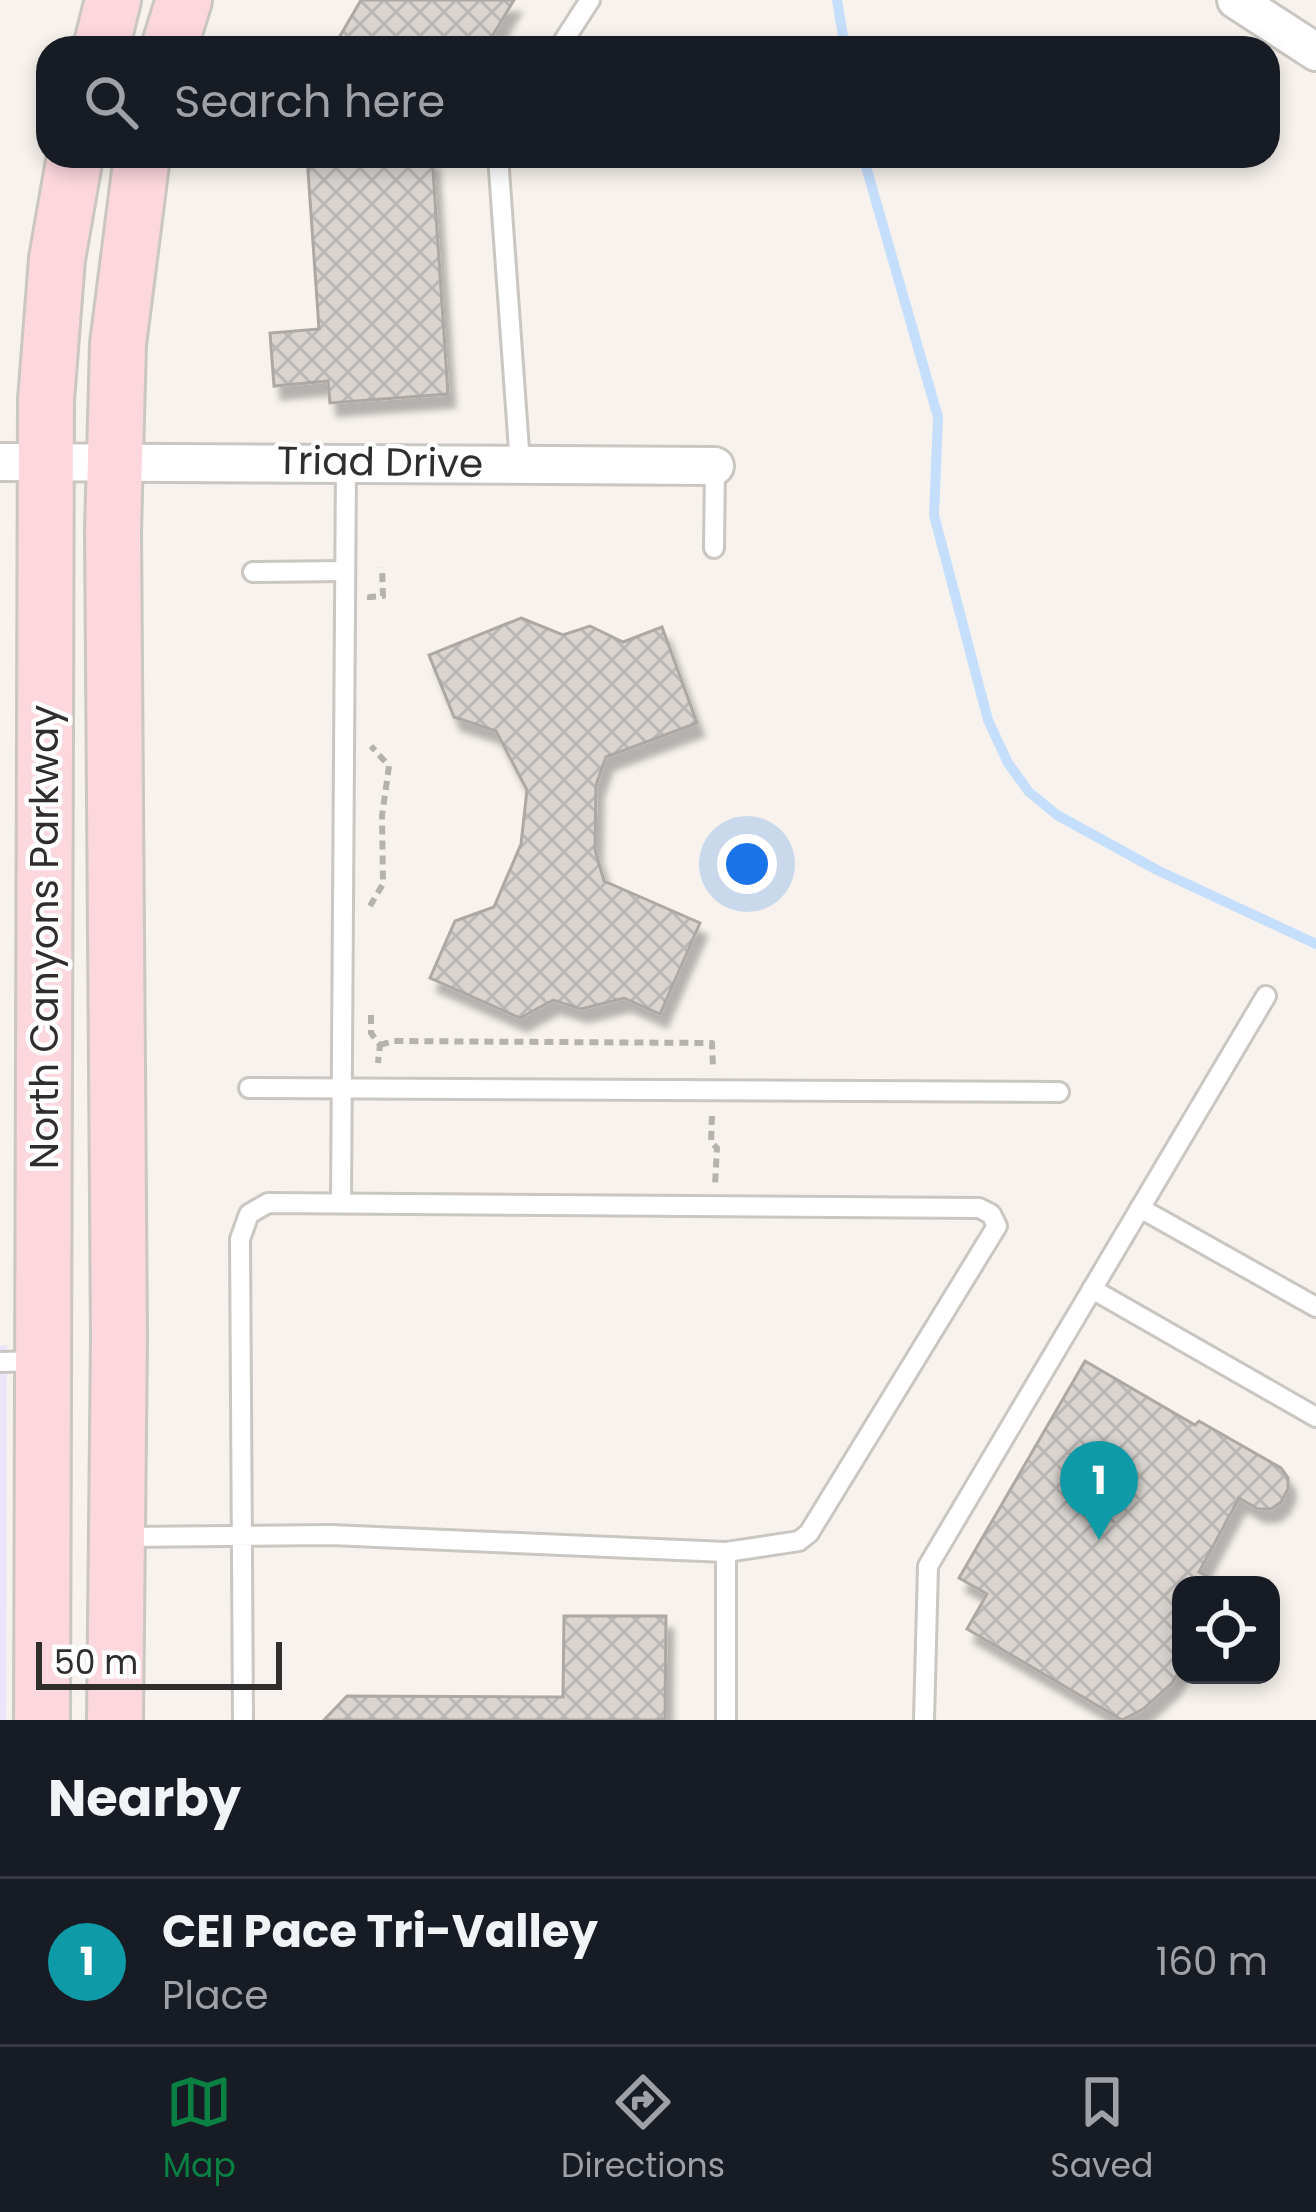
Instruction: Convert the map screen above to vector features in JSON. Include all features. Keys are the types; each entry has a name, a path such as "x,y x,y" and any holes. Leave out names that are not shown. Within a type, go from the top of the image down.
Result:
{"main road":[{"path":"103,36 113,0"},
{"path":"173,36 184,0"},
{"name":"North Canyons Parkway","path":"42,1720 22,1362 23,462 73,168"},
{"name":"North Canyons Parkway","path":"116,1720 116,461 118,344 140,168"}],"street":[{"path":"1236,0 1316,52"},
{"name":"Triad Drive","path":"23,462 716,466"}],"lane":[{"path":"567,36 590,0"},
{"path":"498,168 520,464"},
{"path":"341,1203 346,462"},
{"path":"714,548 716,466"},
{"path":"253,572 345,571"},
{"path":"924,1720 928,1565 1266,996"},
{"path":"249,1088 1059,1092"},
{"path":"117,1537 240,1535 331,1534 726,1552 799,1541 809,1533 998,1226 991,1214 979,1208 341,1203 268,1203 249,1214 240,1239 240,1535 243,1720"},
{"path":"1140,1208 1316,1307"},
{"path":"1092,1289 1316,1417"},
{"path":"726,1552 726,1720"}],"path":[{"path":"370,619 370,597 383,596 382,567"},
{"path":"370,728 370,750 389,766 382,816 383,884 370,904 370,922"},
{"path":"370,1013 371,1033 380,1046 378,1063"},
{"path":"380,1046 393,1041 712,1042 711,1142 717,1148 718,1206"}],"shaded area":[{"path":"7,1345 6,1720 0,1720 0,1346"}],"building":[{"path":"361,0 514,0 492,36 340,36"},
{"path":"308,168 433,168 448,394 330,403 328,381 274,386 270,333 319,329"},
{"path":"521,618 563,635 590,626 623,642 662,627 697,723 606,757 596,785 595,850 604,881 700,923 660,1014 624,998 581,1009 553,1000 520,1018 430,978 455,921 494,907 521,844 527,790 496,731 454,717 429,655"},
{"path":"1085,1361 1281,1468 1288,1478 1281,1502 1271,1509 1258,1509 1239,1498 1199,1572 1207,1576 1172,1576 1172,1683 1143,1709 1122,1720 967,1629 987,1594 959,1578"},
{"path":"564,1616 666,1616 665,1720 324,1720 347,1696 563,1697"}],"waterway":[{"path":"837,0 843,36"},
{"path":"866,168 938,417 934,515 988,720 1008,763 1029,792 1057,815 1157,870 1316,944"}],"place":[{"name":"CEI Pace Tri-Valley","path":"1099,1540"}]}
